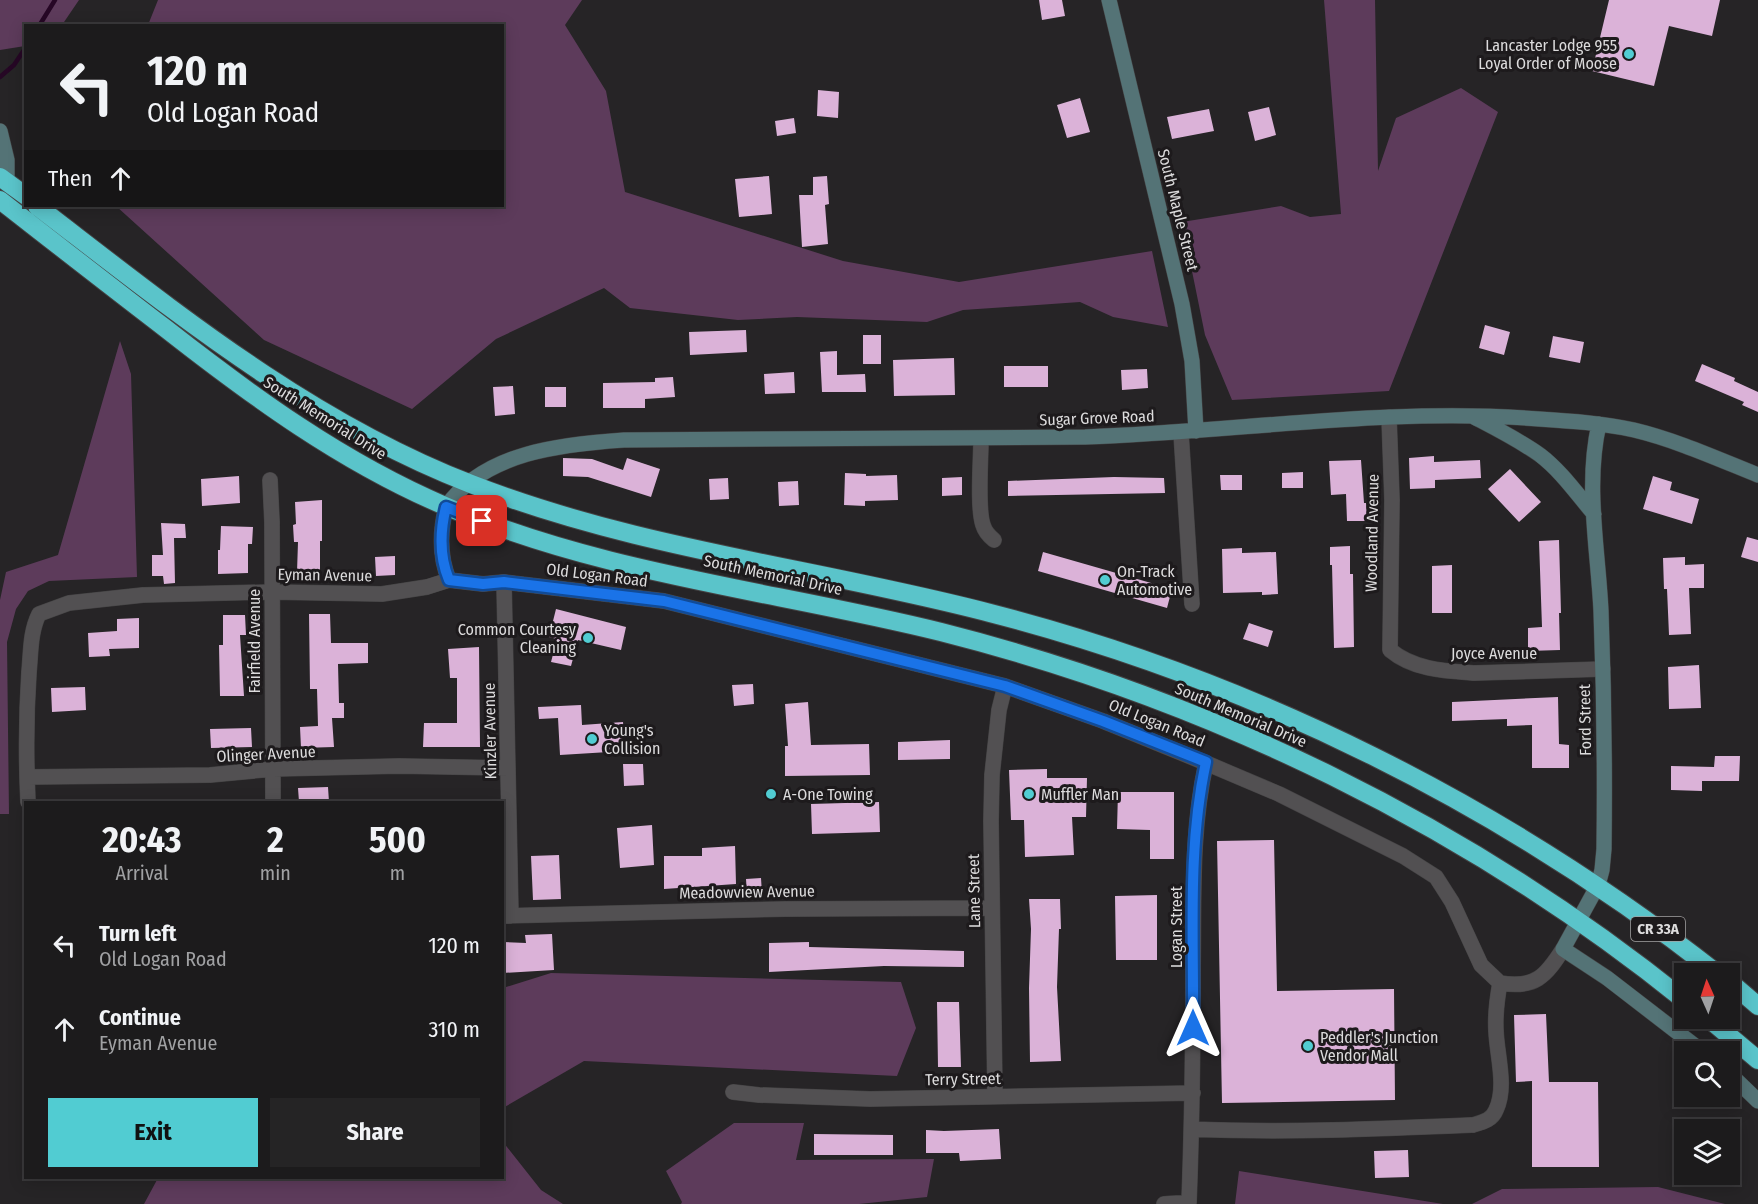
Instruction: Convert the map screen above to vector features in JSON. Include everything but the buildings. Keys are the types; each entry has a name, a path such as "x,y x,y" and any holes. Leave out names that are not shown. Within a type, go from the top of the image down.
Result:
{"highway":[{"path":"3,179 24,195"},
{"name":"South Memorial Drive","path":"0,200 239,386 307,433 366,468 446,507 569,550 942,632 1097,678 1289,756 1407,814 1522,882 1577,920"},
{"name":"South Memorial Drive","path":"39,207 182,317 296,396 396,452 468,483 578,521 928,597 996,614 1172,669 1257,703 1387,763 1524,839 1598,885"},
{"name":"CR 33A","path":"1598,885 1703,963"},
{"name":"CR 33A","path":"1577,920 1674,993"},
{"path":"1740,990 1758,1005"},
{"path":"1721,1029 1758,1060"}],"street":[{"name":"South Maple Street","path":"1109,0 1182,304 1192,361 1189,432"},
{"path":"0,131 7,160 3,179"},
{"path":"1471,415 1518,440 1541,456 1594,514"},
{"name":"Sugar Grove Road","path":"446,507 454,495 468,483 490,470 518,458 555,447 587,442 1085,438 1189,432 1315,420 1389,417 1495,415 1599,424 1657,436 1758,475"},
{"name":"Woodland Avenue","path":"1389,417 1392,500 1390,650"},
{"name":"Ford Street","path":"1563,949 1598,885 1604,849 1603,669 1592,473 1593,450 1599,424"},
{"path":"1189,432 1192,604"},
{"path":"981,439 982,519 988,535 994,540"},
{"name":"Fairfield Avenue","path":"270,480 273,801"},
{"path":"446,507 441,526 442,553 449,580"},
{"name":"Eyman Avenue","path":"27,777 27,705 32,636 39,614 69,603 143,595 272,592 390,593 427,587 449,580 483,584 504,582"},
{"name":"Old Logan Road","path":"504,582 664,601 1005,686 1103,721 1206,762 1279,794 1403,856 1436,878 1452,902 1481,965 1500,983"},
{"name":"Kinzler Avenue","path":"504,582 511,821 507,916"},
{"name":"Joyce Avenue","path":"1390,650 1400,658 1414,664 1454,672 1603,669"},
{"name":"Lane Street","path":"995,1096 992,774 999,710 1005,686"},
{"name":"Logan Street","path":"1164,1204 1189,1202 1193,1093 1194,853 1198,808 1206,762"},
{"name":"Olinger Avenue","path":"27,777 210,775 273,769 399,766 508,768"},
{"path":"27,777 28,801"},
{"name":"Meadowview Avenue","path":"507,916 786,909 992,908"},
{"path":"1192,1129 1349,1131 1473,1125 1487,1120 1496,1112 1502,1094 1496,1029 1496,1006 1500,983 1523,984 1543,977 1563,949 1607,978 1688,1041"},
{"path":"1740,1084 1758,1101"},
{"name":"Terry Street","path":"733,1092 870,1099 1193,1093"}],"shaded area":[{"path":"0,0 79,0 63,24 24,24 24,46 0,50"},
{"path":"158,0 582,0 565,25 606,91 625,192 843,261 959,282 1152,251 1168,327 1113,317 1080,302 963,310 927,322 797,317 738,320 630,308 604,288 496,339 412,409 264,340 117,207 504,207 504,24 148,24"},
{"path":"1324,0 1375,0 1378,171 1396,118 1461,88 1498,112 1389,391 1232,400 1205,335 1182,222 1281,206 1310,217 1341,214"},
{"path":"120,341 131,374 137,577 49,581 28,591 16,609 7,642 9,814 0,814 0,600 6,572 58,555"},
{"path":"551,973 901,982 916,1028 897,1076 584,1061 504,1107 504,988"},
{"path":"734,1123 804,1123 796,1160 934,1159 927,1197 859,1204 681,1204 666,1171"},
{"path":"504,1143 541,1190 563,1204 144,1204 157,1179 504,1179"},
{"path":"1239,1171 1443,1204 1235,1204"},
{"path":"1658,1187 1725,1204 1472,1204 1502,1189"}],"waterway":[{"path":"40,24 55,0"},
{"path":"0,77 14,65 24,50"}],"place":[{"name":"Lancaster Lodge 955 Loyal Order of Moose","path":"1629,54"},
{"name":"On-Track Automotive","path":"1105,580"},
{"name":"Common Courtesy Cleaning","path":"588,638"},
{"name":"Young's Collision","path":"592,739"},
{"name":"A-One Towing","path":"771,794"},
{"name":"Muffler Man","path":"1029,794"},
{"name":"Peddler's Junction Vendor Mall","path":"1308,1046"}],"route":[{"path":"482,521 446,507 441,526 442,553 445,572 449,580 483,584 504,582 664,601 1005,686 1103,721 1206,762 1201,785 1194,853 1193,1028"}]}
